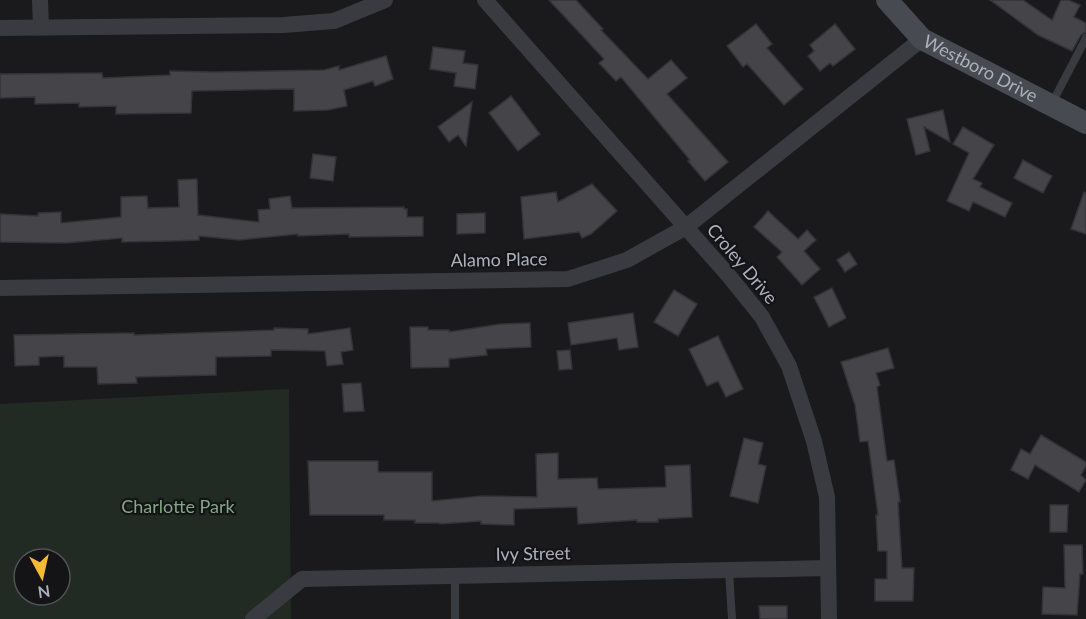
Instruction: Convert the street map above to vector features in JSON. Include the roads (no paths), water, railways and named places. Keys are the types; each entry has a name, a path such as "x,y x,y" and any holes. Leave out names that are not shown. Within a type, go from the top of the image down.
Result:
{"street":[{"path":"40,0 41,27"},
{"path":"0,28 283,25 334,21 385,0"},
{"name":"Croley Drive","path":"485,0 686,227 762,317 789,366 814,441 826,497 829,619"},
{"name":"Westboro Drive","path":"887,0 922,39 1086,123"},
{"name":"Alamo Place","path":"0,288 568,279 627,260 686,227 922,39"},
{"name":"Ivy Street","path":"253,619 302,579 828,568"}],"lane":[{"path":"1051,105 1086,38"},
{"path":"729,570 732,619"},
{"path":"455,575 455,619"}],"park label":[{"name":"Charlotte Park","path":"178,507"}]}
